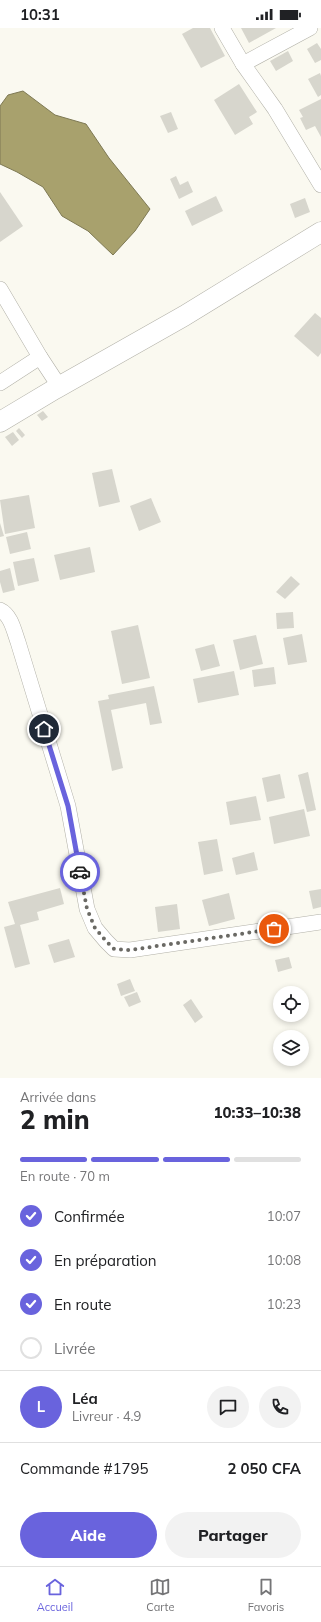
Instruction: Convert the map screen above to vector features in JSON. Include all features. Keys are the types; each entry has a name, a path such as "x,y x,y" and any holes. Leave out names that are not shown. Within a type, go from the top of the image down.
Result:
{"main road":[{"path":"0,422 59,386 184,316 321,232"}],"street":[{"path":"222,28 243,64 275,109 321,185"},
{"path":"243,64 310,28"},
{"path":"0,288 40,357 59,386"},
{"path":"0,383 40,357"},
{"path":"0,610 3,611 9,618 18,642 68,806 87,909 95,928 114,949 130,950 321,922"}],"shaded area":[{"path":"23,91 55,115 86,124 109,158 150,209 135,231 113,255 88,231 62,216 43,187 0,164 0,106 8,95"}],"building":[{"path":"193,28 210,28 225,56 201,68 182,34"},
{"path":"241,28 276,28 249,43"},
{"path":"317,43 321,49 321,60 315,63 307,49"},
{"path":"288,51 293,61 276,71 270,61"},
{"path":"320,73 321,95 318,97 308,79"},
{"path":"239,84 257,112 249,117 253,124 235,135 214,100"},
{"path":"321,99 321,137 315,126 306,130 300,118 303,117 299,110"},
{"path":"171,112 178,129 168,133 160,116"},
{"path":"176,176 180,185 188,181 193,192 179,199 170,179"},
{"path":"0,192 23,226 0,242"},
{"path":"216,196 223,211 192,226 185,211"},
{"path":"305,198 310,212 295,218 290,204"},
{"path":"315,313 321,318 321,353 318,357 294,336"},
{"path":"43,411 48,417 42,421 37,415"},
{"path":"19,428 25,435 22,438 16,431"},
{"path":"13,432 19,440 12,446 5,437"},
{"path":"112,469 120,502 99,507 92,473"},
{"path":"29,495 35,528 5,534 0,500"},
{"path":"151,498 161,522 139,531 130,506"},
{"path":"0,523 4,536 0,537"},
{"path":"27,532 31,549 10,554 6,537"},
{"path":"90,547 95,572 60,580 54,555"},
{"path":"34,558 39,581 18,586 13,562"},
{"path":"10,568 15,590 3,593 0,582 0,571"},
{"path":"291,576 300,584 285,599 276,592"},
{"path":"293,612 294,628 277,629 276,613"},
{"path":"138,625 150,678 122,684 111,631"},
{"path":"302,634 307,662 288,665 283,638"},
{"path":"256,635 263,664 240,670 233,640"},
{"path":"214,644 220,666 201,671 195,649"},
{"path":"274,667 276,684 254,687 252,670"},
{"path":"234,671 239,695 198,703 193,679"},
{"path":"154,686 162,723 150,725 146,703 111,710 123,768 112,771 98,701 109,699 108,695"},
{"path":"308,772 316,810 307,812 298,775"},
{"path":"280,774 285,798 267,802 262,778"},
{"path":"256,796 261,820 230,825 226,802"},
{"path":"304,809 310,836 274,844 269,817"},
{"path":"217,839 223,871 204,875 198,842"},
{"path":"254,852 258,870 236,875 232,858"},
{"path":"60,888 64,904 37,912 39,920 20,925 30,964 15,968 4,927 15,924 8,902"},
{"path":"321,889 321,907 313,909 309,891"},
{"path":"229,893 235,919 209,926 202,900"},
{"path":"177,904 180,929 158,932 155,907"},
{"path":"69,939 75,957 54,963 48,945"},
{"path":"289,957 292,968 278,972 275,960"},
{"path":"130,979 135,991 121,996 117,984"},
{"path":"137,992 141,1002 129,1007 124,997"},
{"path":"191,999 203,1017 195,1023 183,1005"}],"way so far":[{"path":"80,872 87,909 95,928 114,949 130,950 164,946 274,929"}],"route":[{"path":"44,729 68,806 80,872"}]}
